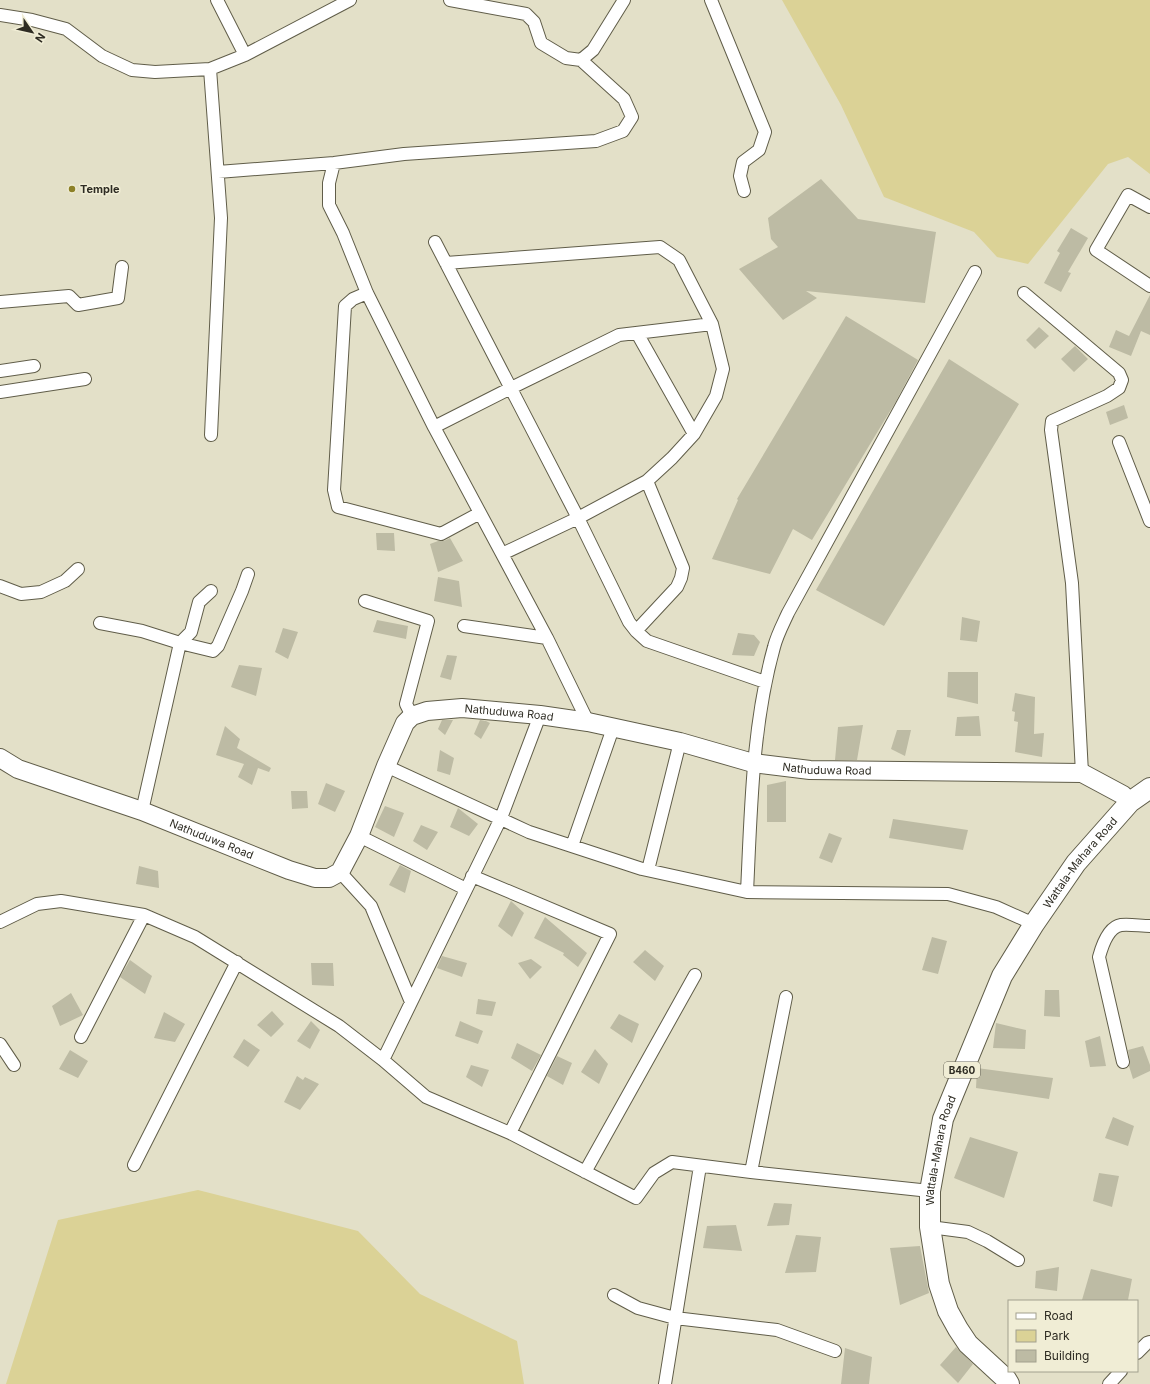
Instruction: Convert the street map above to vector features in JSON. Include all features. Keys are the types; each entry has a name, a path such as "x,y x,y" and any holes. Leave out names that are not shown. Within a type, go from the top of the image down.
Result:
{"main road":[{"name":"Wattala-Mahara Road","path":"1009,1384 1006,1379 968,1344 948,1311 939,1284 930,1227 930,1191 942,1119 1002,976 1034,924 1076,863 1130,802 1150,788"}],"street":[{"path":"217,0 245,55"},
{"path":"0,15 32,20 66,29 102,56 132,70 155,72 210,69 245,55 350,0"},
{"path":"218,172 334,163 404,154 596,141 623,131 632,117 624,99 581,60 566,58 541,43 534,22 526,14 450,0"},
{"path":"581,60 592,50 624,0"},
{"path":"711,0 765,132 759,150 743,162 740,176 744,191"},
{"path":"210,69 221,218 210,435"},
{"path":"334,163 329,183 329,204 343,232 367,293 434,428 547,638 588,722"},
{"path":"1150,207 1128,195 1096,250 1150,286"},
{"path":"435,242 578,518 629,622 636,632 647,641 766,682"},
{"path":"446,263 660,247 679,260 712,324 723,369 716,396 694,434 672,458 647,481 578,518 502,554"},
{"path":"0,302 69,296 78,305 118,298 122,268"},
{"path":"747,892 754,763 766,682 774,645 788,612 975,272"},
{"path":"367,293 345,306 334,490 338,507 441,534 480,513"},
{"path":"1024,293 1119,373 1122,380 1119,388 1107,396 1052,421 1051,430 1072,582 1082,773"},
{"path":"434,428 511,388 620,335 712,324"},
{"path":"637,333 694,434"},
{"path":"0,371 34,366"},
{"path":"0,392 85,379"},
{"path":"1119,442 1150,521"},
{"path":"636,632 677,587 683,568 647,481"},
{"path":"0,586 21,594 41,592 65,581 78,569"},
{"path":"100,623 142,632 213,651 218,646 248,574"},
{"path":"142,811 180,643 191,632 199,602 211,591"},
{"path":"365,601 428,621 406,704 412,716 405,723 386,766 359,836 340,872 371,906 411,1002"},
{"path":"464,626 547,638"},
{"name":"Nathuduwa Road","path":"412,716 427,711 462,708 588,722 680,742 754,763 810,770 1082,773 1123,795 1130,802"},
{"path":"383,1060 501,818 540,716"},
{"path":"572,846 613,728"},
{"path":"648,870 680,742"},
{"name":"Nathuduwa Road","path":"0,758 18,769 142,811 289,870 315,878 329,878 340,872"},
{"path":"386,766 529,832 648,870 747,892 948,894 996,907 1034,924"},
{"path":"359,836 466,889"},
{"path":"472,876 610,934 510,1133"},
{"path":"0,922 37,904 61,901 144,915 195,938 237,962 339,1026 383,1060 426,1097 510,1133 636,1198 654,1174 672,1162 930,1191"},
{"path":"81,1037 144,915"},
{"path":"1122,1062 1099,957 1102,946 1112,929 1120,925 1150,926"},
{"path":"134,1165 237,962"},
{"path":"585,1172 695,975"},
{"path":"751,1172 786,997"},
{"path":"0,1044 14,1065"},
{"path":"665,1384 700,1166"},
{"path":"930,1227 968,1232 1018,1260"},
{"path":"614,1295 638,1308 676,1318 777,1330 836,1350"},
{"path":"1138,1352 1147,1342 1150,1342"},
{"path":"1109,1384 1120,1372"}],"green space":[{"path":"782,0 1150,0 1150,174 1128,157 1108,164 1028,264 997,257 974,232 884,197 841,105"},
{"path":"198,1190 358,1231 420,1294 517,1341 524,1384 6,1384 58,1220"}],"building":[{"path":"821,179 858,219 936,232 925,303 806,291 817,298 783,320 739,269 778,247 771,239 768,218"},
{"path":"1071,228 1088,238 1068,272 1071,273 1061,292 1044,283 1060,253 1057,251"},
{"path":"1150,295 1150,335 1141,331 1131,356 1109,347 1116,330 1129,336"},
{"path":"846,316 918,360 895,403 812,540 793,529 770,574 712,559 738,500 737,499"},
{"path":"1039,327 1049,336 1035,349 1026,340"},
{"path":"1075,346 1088,359 1074,372 1061,359"},
{"path":"949,359 1019,404 884,626 816,590"},
{"path":"1124,405 1128,418 1110,425 1106,412"},
{"path":"376,533 394,533 395,551 377,550"},
{"path":"450,538 463,561 438,572 430,544"},
{"path":"438,577 459,581 462,607 434,601"},
{"path":"962,617 980,621 977,642 960,640"},
{"path":"377,620 408,626 406,639 373,632"},
{"path":"283,628 298,632 288,659 275,652"},
{"path":"738,633 754,635 760,642 754,656 732,655"},
{"path":"447,655 457,656 451,680 440,677"},
{"path":"239,665 262,668 256,696 231,687"},
{"path":"948,672 978,672 978,704 947,697"},
{"path":"1015,693 1035,697 1034,734 1044,733 1042,757 1015,752 1018,722 1014,721 1015,712 1012,711"},
{"path":"979,716 981,736 955,736 957,717"},
{"path":"442,720 453,720 445,735 438,729"},
{"path":"480,720 490,723 481,739 474,734"},
{"path":"863,725 857,760 835,760 838,727"},
{"path":"225,726 240,739 237,748 271,768 269,772 258,768 252,785 238,777 244,764 216,755"},
{"path":"897,730 911,730 905,756 891,749"},
{"path":"440,750 454,758 450,775 437,771"},
{"path":"786,781 786,822 767,822 767,785"},
{"path":"326,783 345,791 335,812 318,804"},
{"path":"291,791 307,791 308,808 292,809"},
{"path":"385,806 404,813 394,837 375,827"},
{"path":"458,808 478,824 469,836 450,827"},
{"path":"893,819 968,830 963,850 889,838"},
{"path":"421,825 438,832 427,850 413,841"},
{"path":"829,833 842,838 832,863 819,858"},
{"path":"400,865 411,871 405,893 389,885"},
{"path":"139,866 158,871 159,888 136,884"},
{"path":"511,901 524,913 512,937 498,926"},
{"path":"545,917 587,953 578,967 563,955 564,953 534,938"},
{"path":"932,937 947,941 938,974 922,970"},
{"path":"645,950 664,966 655,981 633,962"},
{"path":"442,956 467,963 462,977 437,968"},
{"path":"531,959 542,967 530,979 518,963"},
{"path":"130,960 152,976 145,994 120,977"},
{"path":"311,963 333,963 334,986 312,985"},
{"path":"1045,990 1059,990 1060,1017 1044,1016"},
{"path":"71,993 83,1015 60,1026 52,1006"},
{"path":"478,999 496,1002 492,1016 476,1014"},
{"path":"272,1011 284,1024 271,1037 257,1025"},
{"path":"164,1012 185,1024 175,1042 154,1038"},
{"path":"619,1014 639,1024 632,1043 610,1028"},
{"path":"311,1021 320,1030 310,1049 297,1041"},
{"path":"460,1021 483,1031 478,1044 455,1036"},
{"path":"996,1023 1026,1030 1025,1049 993,1048"},
{"path":"1100,1036 1106,1066 1090,1067 1085,1041"},
{"path":"244,1039 260,1050 248,1067 233,1057"},
{"path":"517,1043 541,1055 532,1071 511,1058"},
{"path":"1143,1046 1150,1065 1150,1071 1133,1079 1129,1066 1130,1061 1128,1050"},
{"path":"595,1049 608,1064 599,1084 581,1072"},
{"path":"70,1050 88,1061 78,1078 59,1069"},
{"path":"557,1056 572,1063 563,1085 547,1076"},
{"path":"471,1065 489,1070 482,1087 466,1077"},
{"path":"977,1068 1053,1078 1049,1099 976,1088"},
{"path":"297,1076 303,1080 305,1077 319,1084 300,1110 284,1102"},
{"path":"1113,1117 1134,1126 1128,1146 1105,1138"},
{"path":"970,1137 1018,1152 1004,1198 954,1178"},
{"path":"1099,1173 1119,1176 1112,1207 1093,1201"},
{"path":"774,1203 792,1204 789,1225 767,1226"},
{"path":"736,1225 742,1251 703,1248 707,1226"},
{"path":"796,1235 821,1237 816,1272 785,1273"},
{"path":"920,1246 929,1293 900,1305 890,1248"},
{"path":"1059,1267 1057,1291 1035,1288 1036,1271"},
{"path":"1091,1269 1132,1279 1128,1300 1082,1300"},
{"path":"956,1347 973,1364 958,1383 940,1365"},
{"path":"845,1348 872,1357 869,1384 841,1384"}],"place":[{"name":"Temple","path":"72,189"}]}
